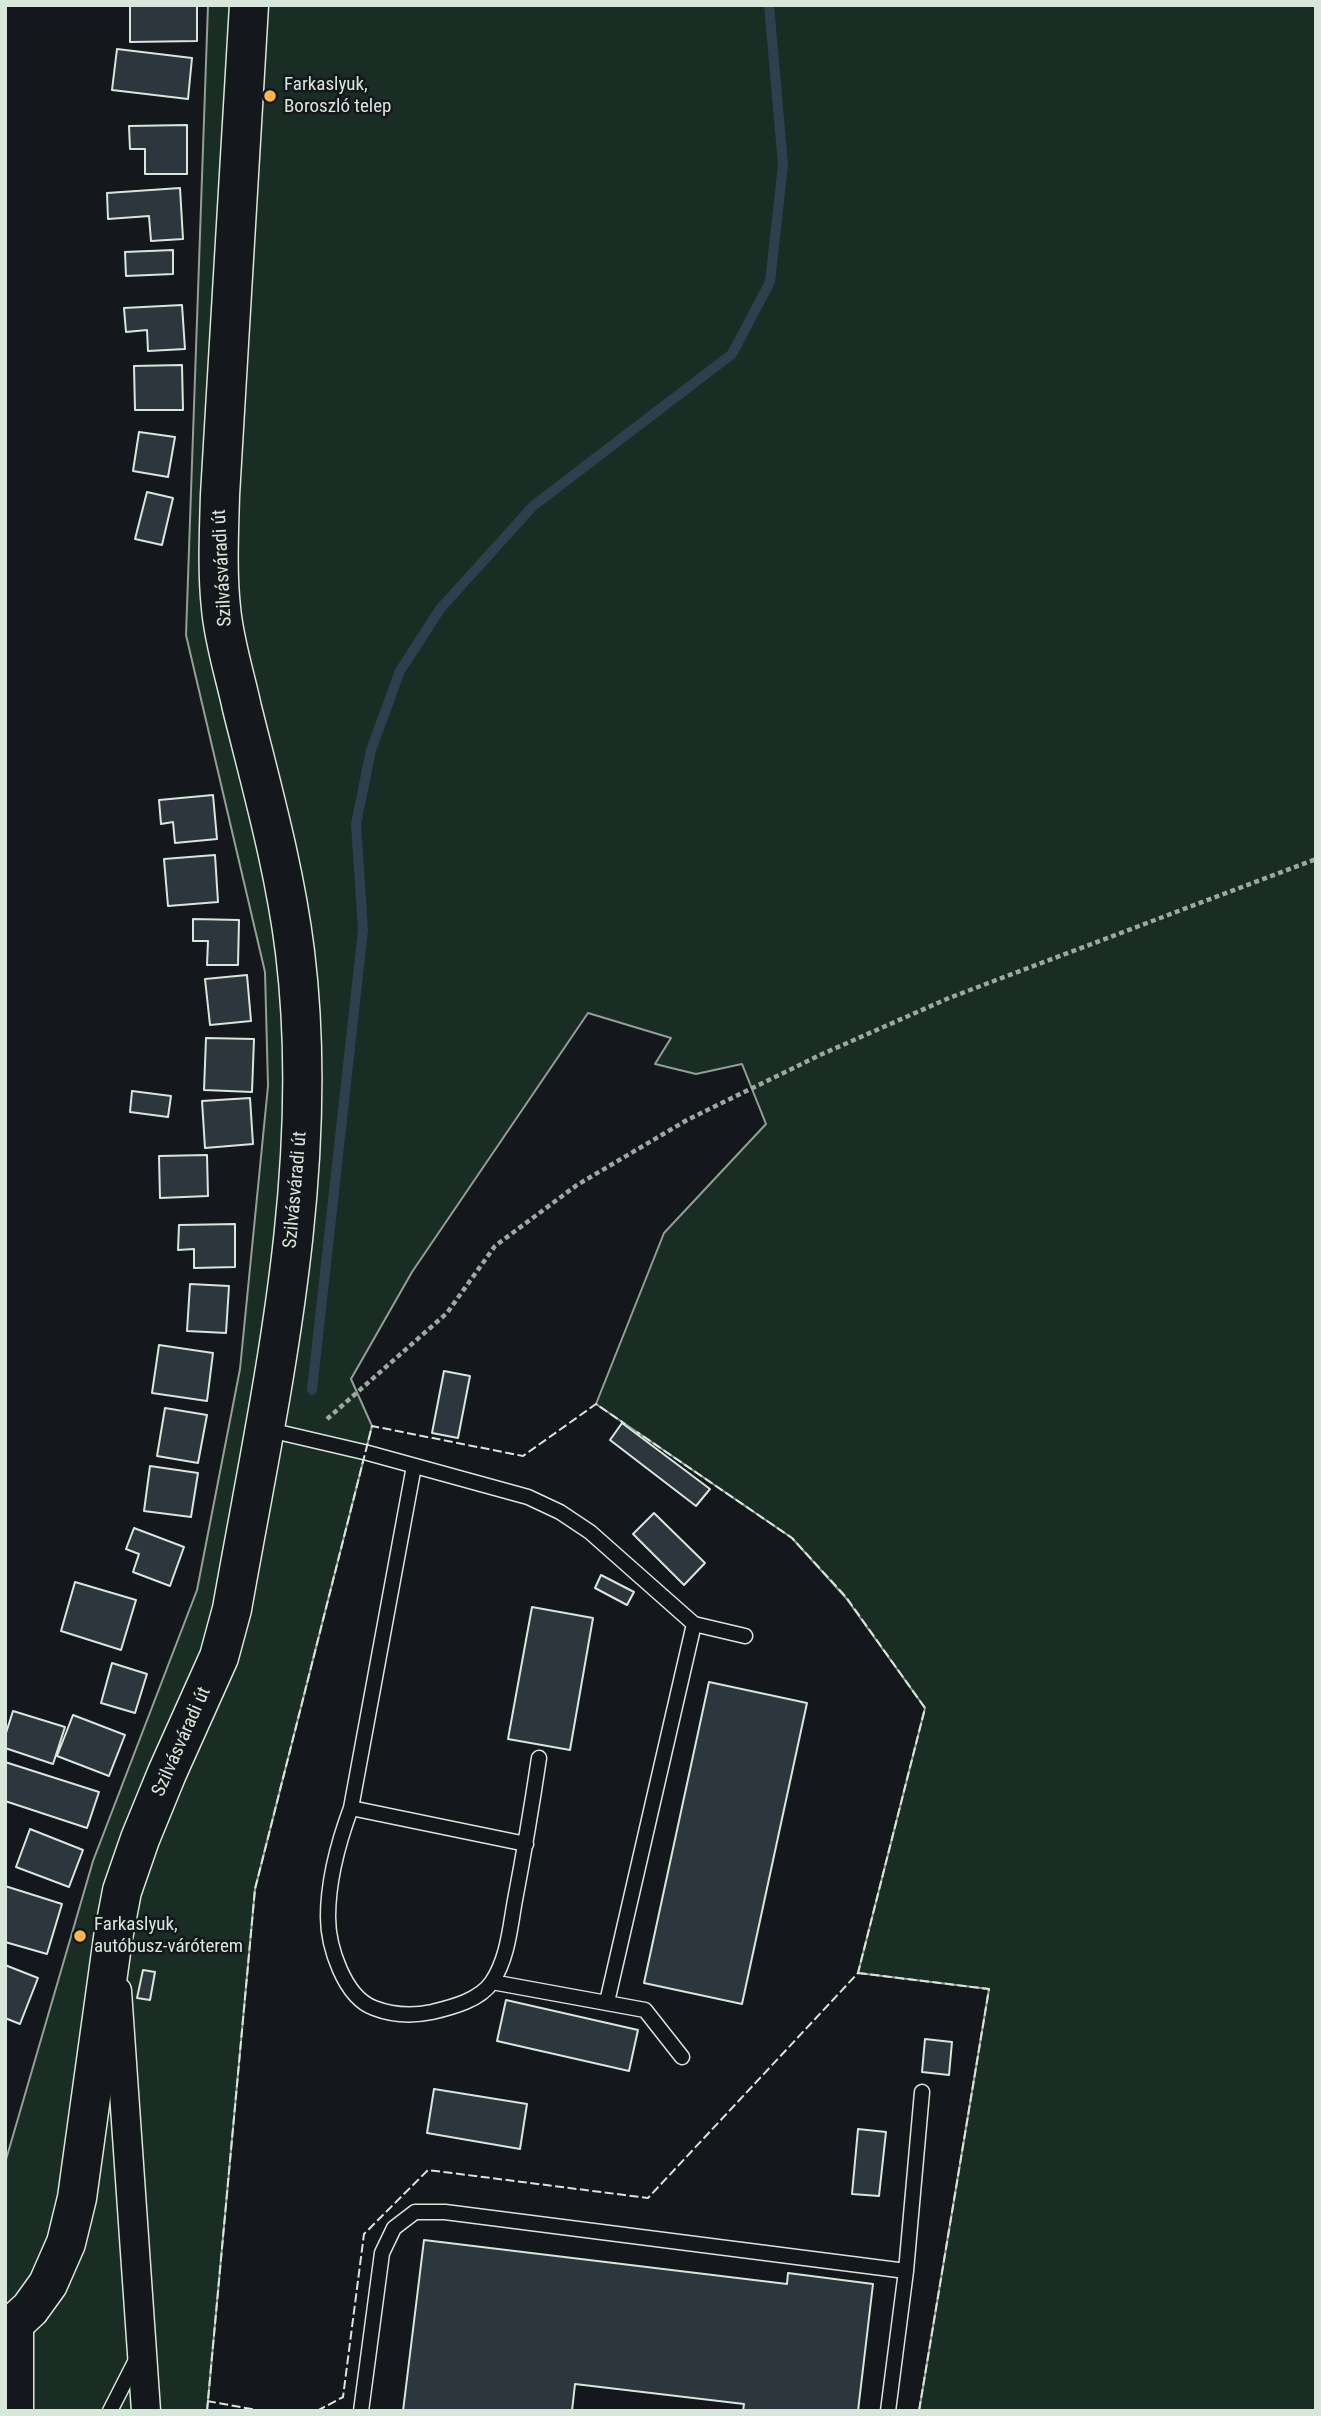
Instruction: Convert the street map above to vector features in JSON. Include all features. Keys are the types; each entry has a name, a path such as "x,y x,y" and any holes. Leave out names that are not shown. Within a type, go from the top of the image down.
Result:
{"main road":[{"name":"Szilvásváradi út","path":"12,2326 30,2309 48,2284 66,2243 77,2198 122,1891 140,1839 219,1657 232,1609 264,1429 296,1211 301,1144 301,1046 295,952 279,862 221,610 218,567 219,495 249,5"}],"street":[{"path":"113,1938 145,2411"},
{"path":"12,2326 19,2411"}],"lane":[{"path":"264,1429 368,1452 528,1497 560,1512 590,1532 694,1625 745,1636"},
{"path":"414,1466 351,1808 338,1842 328,1918 331,1946 340,1971 355,1993 372,2008 417,2015 443,2010 478,1996 492,1982 505,1953 539,1758"},
{"path":"607,2002 694,1625"},
{"path":"351,1808 526,1844"},
{"path":"492,1982 645,2010 682,2057"},
{"path":"888,2411 906,2271 922,2092"},
{"path":"361,2411 382,2253 394,2228 415,2212 458,2213 906,2271"},
{"path":"110,2411 142,2349"}],"path":[{"path":"304,1439 447,1313 495,1246 577,1185 687,1120 820,1055 949,998 1316,859"}],"green space":[{"path":"208,5 1316,5 1316,2411 919,2411 989,1989 858,1973 925,1708 846,1598 792,1538 596,1404 664,1233 766,1124 742,1064 696,1074 655,1064 671,1038 588,1013 412,1272 351,1379 372,1426 255,1889 207,2411 5,2411 5,2163 93,1861 197,1590 240,1369 268,1086 265,972 186,635"}],"building":[{"path":"130,5 197,5 197,41 130,42"},
{"path":"117,49 192,58 188,99 112,90"},
{"path":"187,125 187,174 145,174 145,149 130,149 129,126"},
{"path":"180,188 183,239 151,241 149,216 108,219 107,193"},
{"path":"173,250 173,274 126,276 125,252"},
{"path":"182,305 185,349 148,351 147,330 126,332 124,308"},
{"path":"182,365 183,410 135,410 134,366"},
{"path":"139,432 175,437 168,477 133,471"},
{"path":"147,492 173,498 162,545 135,539"},
{"path":"213,795 217,839 175,843 173,822 161,824 159,800"},
{"path":"215,855 218,902 168,906 164,859"},
{"path":"193,919 239,920 238,965 207,965 208,941 193,941"},
{"path":"247,975 251,1021 210,1025 205,979"},
{"path":"206,1038 254,1039 252,1092 204,1090"},
{"path":"132,1091 171,1096 168,1117 130,1112"},
{"path":"250,1098 253,1144 205,1148 202,1101"},
{"path":"207,1155 208,1196 160,1198 159,1156"},
{"path":"235,1224 235,1267 194,1268 194,1249 178,1250 179,1225"},
{"path":"190,1284 229,1286 226,1333 187,1331"},
{"path":"159,1345 213,1353 207,1401 152,1393"},
{"path":"444,1371 470,1376 458,1438 432,1433"},
{"path":"165,1408 207,1415 198,1463 157,1456"},
{"path":"622,1423 710,1489 696,1506 610,1440"},
{"path":"150,1466 198,1473 191,1517 144,1511"},
{"path":"654,1513 705,1563 684,1585 633,1534"},
{"path":"134,1528 184,1547 170,1586 133,1572 139,1554 126,1549"},
{"path":"601,1575 634,1592 627,1605 595,1588"},
{"path":"75,1582 136,1600 121,1650 61,1631"},
{"path":"532,1607 593,1618 570,1750 508,1739"},
{"path":"112,1663 147,1674 135,1713 101,1703"},
{"path":"709,1682 807,1703 742,2004 644,1983"},
{"path":"13,1711 65,1727 53,1764 5,1748 5,1736"},
{"path":"73,1715 125,1735 109,1776 57,1756"},
{"path":"5,1762 99,1792 87,1828 5,1801"},
{"path":"30,1829 83,1850 69,1887 16,1867"},
{"path":"5,1886 62,1904 47,1954 5,1942"},
{"path":"5,1965 38,1978 20,2024 5,2018"},
{"path":"143,1970 155,1972 150,2000 137,1998"},
{"path":"506,2000 638,2030 629,2071 497,2041"},
{"path":"925,2039 952,2042 949,2075 922,2072"},
{"path":"434,2089 527,2104 520,2149 427,2133"},
{"path":"858,2129 886,2132 879,2196 852,2194"},
{"path":"424,2240 787,2284 788,2273 873,2284 858,2411 743,2411 744,2404 575,2384 572,2411 403,2411"}],"waterway":[{"path":"312,1390 363,930 356,824 371,750 400,671 440,609 533,506 732,354 770,282 783,165 769,5"}],"fence":[{"path":"207,2411 255,1889 372,1426 523,1456 596,1404 625,1424"},
{"path":"317,2411 343,2397 364,2234 428,2170 648,2198 858,1973 925,1708 846,1597 792,1538 637,1432"},
{"path":"858,1973 989,1989 919,2411"},
{"path":"207,2401 262,2411"}],"place":[{"name":"Farkaslyuk, Boroszló telep","path":"270,96"},
{"name":"Farkaslyuk, autóbusz-váróterem","path":"80,1936"}]}
